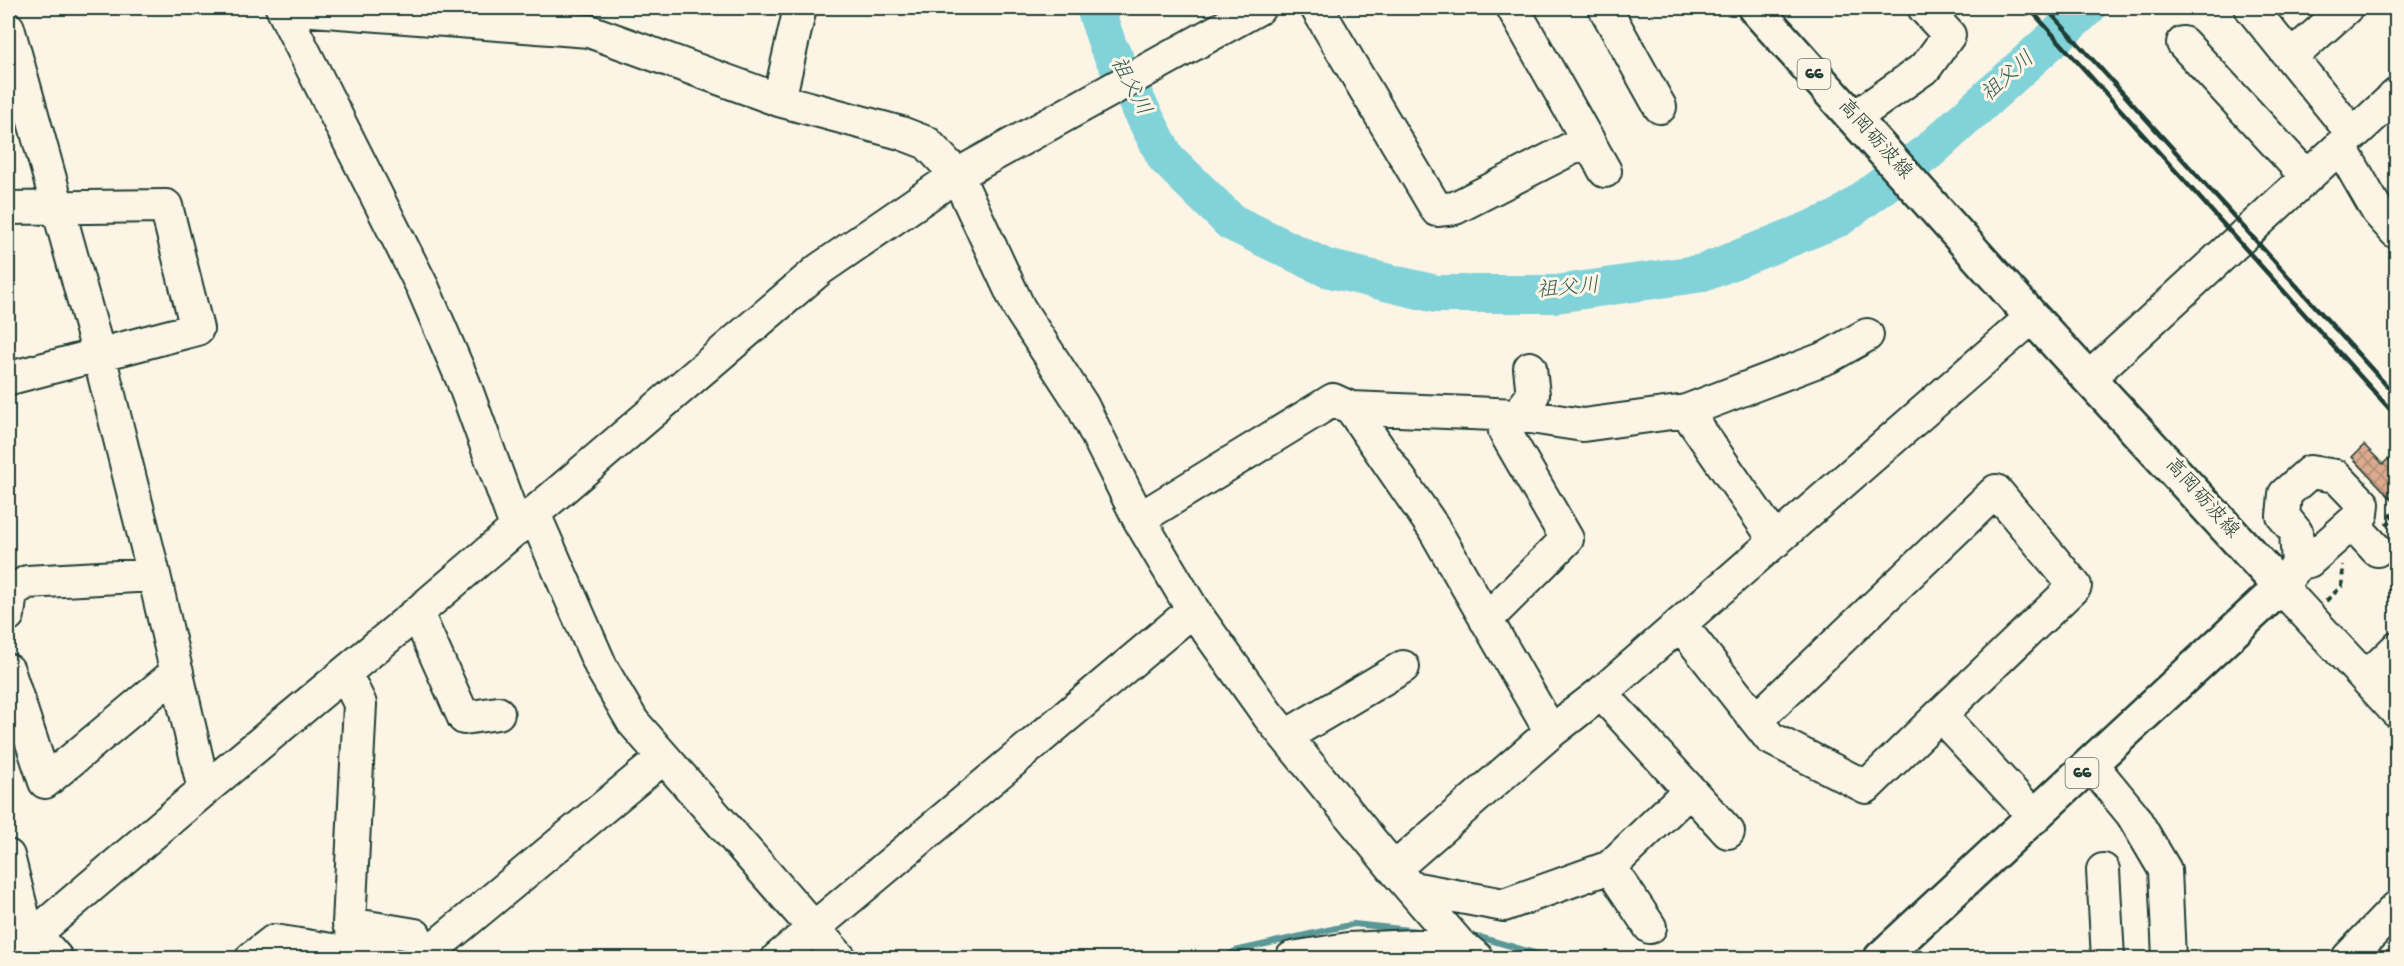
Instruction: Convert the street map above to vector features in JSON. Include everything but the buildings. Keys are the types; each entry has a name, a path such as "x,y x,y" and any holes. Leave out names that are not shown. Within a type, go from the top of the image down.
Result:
{"main road":[{"name":"高岡砺波線","path":"1755,8 2032,317 2090,378 2289,575"},
{"name":"66","path":"1881,958 2035,817 2289,575"}],"street":[{"path":"840,958 633,722 602,669 525,521 423,288 284,8 591,19 779,99 901,133 927,143 957,175 1019,308 1082,405 1139,519 1193,610 1286,736 1403,878 1468,951"},
{"path":"779,99 800,8"},
{"path":"23,943 417,613 820,269 957,175 1078,106 1259,8"},
{"path":"1317,8 1437,210 1455,208 1588,140"},
{"path":"1513,8 1605,171"},
{"path":"1605,8 1660,107"},
{"path":"1864,129 1926,68 1949,35 1924,8"},
{"path":"2251,8 2291,57 2347,140 2378,212 2397,232"},
{"path":"2291,57 2346,8"},
{"path":"8,28 15,82 57,207 99,355 154,574 204,790"},
{"path":"2183,43 2307,177"},
{"path":"2090,378 2397,95"},
{"path":"8,208 166,206 197,329 10,378 8,375"},
{"path":"1403,878 1551,732 1601,693 2032,317"},
{"path":"1139,519 1333,400 1351,408 1518,415 1583,425 1686,411 1828,357 1867,335"},
{"path":"1486,620 1567,539 1505,432 1533,395 1530,368"},
{"path":"1351,408 1433,527 1551,732"},
{"path":"1686,411 1776,541"},
{"path":"2289,575 2309,561 2362,514 2363,504 2336,476 2310,472 2285,494 2283,516 2296,532 2289,575 2366,678 2397,711"},
{"path":"1680,624 1770,738 1866,787 2075,586 1996,491 1756,720"},
{"path":"2352,523 2377,550"},
{"path":"8,615 12,592 27,582 154,574"},
{"path":"778,958 1193,610"},
{"path":"417,613 464,718 498,713"},
{"path":"2366,678 2397,649"},
{"path":"1286,736 1403,667"},
{"path":"8,670 45,782 177,672"},
{"path":"345,673 360,704 349,924 418,947 652,768"},
{"path":"1601,693 1728,832"},
{"path":"1940,715 2035,817"},
{"path":"2091,764 2132,813 2165,870 2169,958"},
{"path":"1403,878 1504,905 1610,867 1689,791"},
{"path":"8,856 23,943"},
{"path":"1610,867 1650,927"},
{"path":"2103,870 2108,958"},
{"path":"2348,958 2397,908"},
{"path":"252,958 274,941 383,958"},
{"path":"23,943 56,958"},
{"path":"1292,958 1348,949 1468,951"}],"waterway":[{"name":"祖父川","path":"1095,8 1108,46 1166,158 1231,222 1326,268 1436,294 1556,294 1703,273 1839,218 1929,151 2087,8"},
{"path":"1223,958 1235,951 1354,924 1419,931"},
{"path":"1468,936 1483,938 1551,958"}],"railway":[{"path":"2029,8 2396,416"},
{"path":"2046,8 2396,396"}]}
